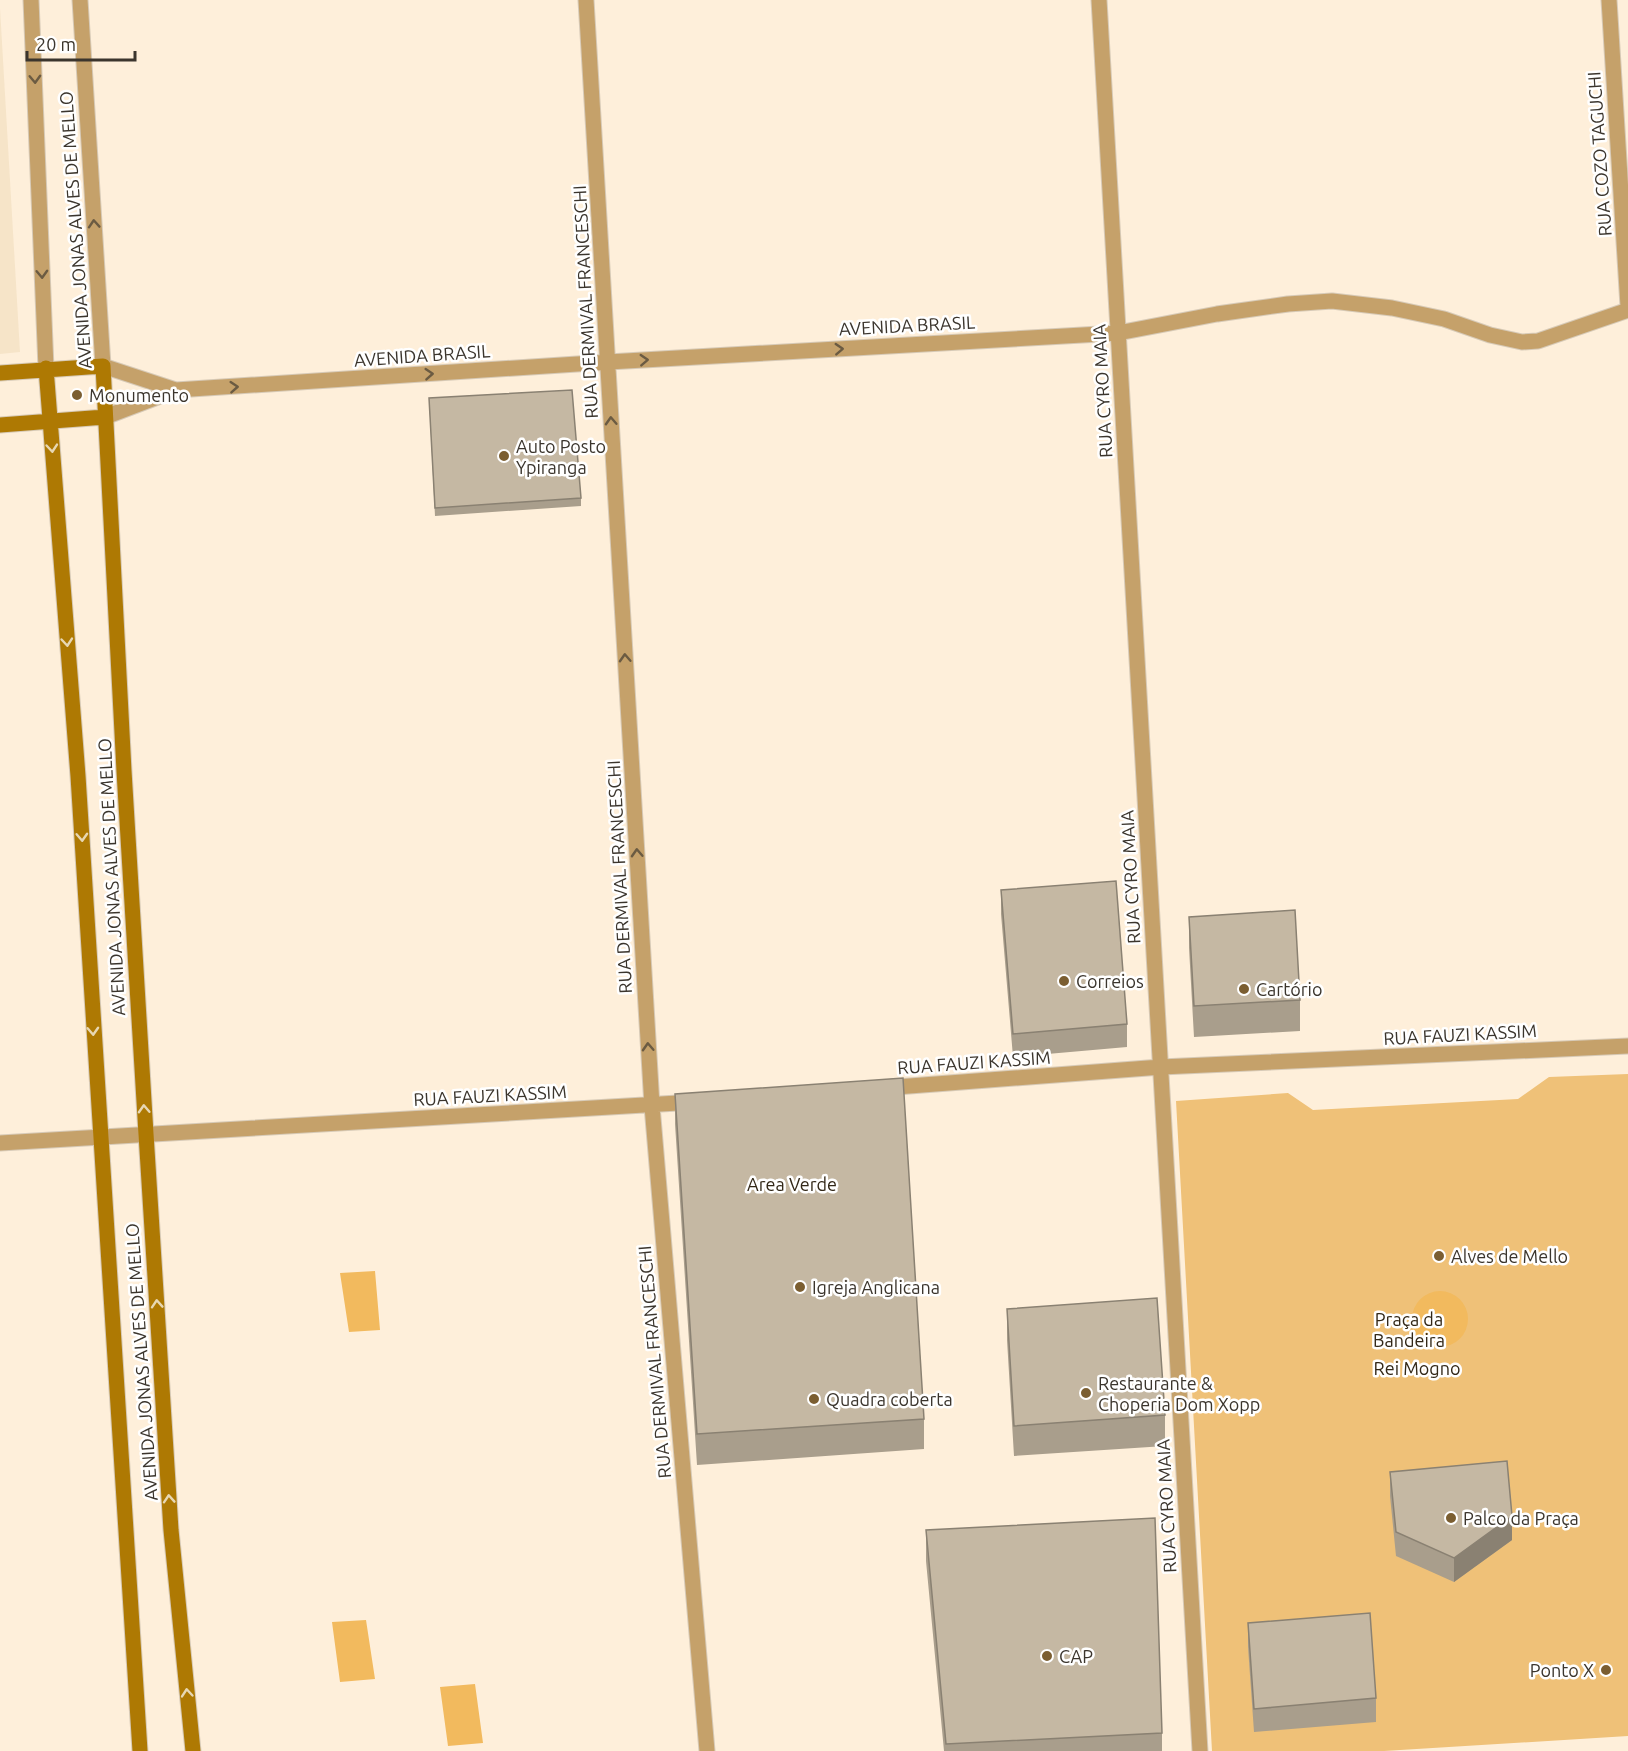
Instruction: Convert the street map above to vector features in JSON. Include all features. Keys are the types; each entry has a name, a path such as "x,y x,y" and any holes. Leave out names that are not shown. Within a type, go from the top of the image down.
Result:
{"main road":[{"name":"AVENIDA BRASIL","path":"0,372 103,366"},
{"name":"AVENIDA JONAS ALVES DE MELLO","path":"103,366 146,1134 171,1530 193,1751"},
{"name":"AVENIDA JONAS ALVES DE MELLO","path":"46,368 78,776 140,1751"},
{"name":"AVENIDA BRASIL","path":"0,425 105,417"}],"street":[{"name":"AVENIDA JONAS ALVES DE MELLO","path":"31,0 46,368"},
{"name":"AVENIDA JONAS ALVES DE MELLO","path":"80,0 103,366"},
{"name":"RUA DERMIVAL FRANCESCHI","path":"586,0 652,1106 707,1751"},
{"name":"RUA CYRO MAIA","path":"1099,0 1200,1751"},
{"name":"RUA COZO TAGUCHI","path":"1609,0 1628,308"},
{"name":"AVENIDA BRASIL","path":"105,417 176,390 608,362 1118,333 1288,304 1332,301 1392,308 1444,319 1490,336 1522,342 1559,335 1628,308"},
{"name":"AVENIDA BRASIL","path":"103,366 176,390"},
{"name":"RUA FAUZI KASSIM","path":"865,1090 1161,1067 1628,1046"},
{"name":"RUA FAUZI KASSIM","path":"0,1143 711,1101"}],"shaded area":[{"path":"0,8 20,352 0,354"},
{"path":"375,1271 380,1330 349,1332 340,1273"},
{"path":"1440,1291 1451,1293 1460,1299 1466,1308 1468,1319 1466,1330 1460,1339 1451,1345 1440,1347 1429,1345 1420,1339 1414,1330 1412,1319 1414,1308 1420,1299 1429,1293"},
{"path":"366,1620 375,1679 340,1682 332,1622"},
{"path":"475,1684 483,1743 448,1746 440,1687"}],"green space":[{"name":"Praça da Bandeira","path":"1628,1074 1628,1736 1384,1751 1212,1751 1176,1101 1288,1093 1313,1110 1518,1099 1549,1077"}],"building":[{"name":"Auto Posto Ypiranga","path":"572,390 581,498 435,508 429,398"},
{"name":"Correios","path":"1116,881 1127,1024 1013,1034 1001,890"},
{"name":"Cartório","path":"1295,910 1300,1000 1194,1006 1189,917"},
{"name":"Igreja Anglicana","path":"903,1078 924,1419 697,1434 675,1094"},
{"name":"Restaurante & Choperia Dom Xopp","path":"1157,1298 1165,1415 1014,1426 1007,1309"},
{"name":"Palco da Praça","path":"1507,1461 1512,1516 1454,1558 1396,1532 1390,1472"},
{"name":"CAP","path":"1155,1518 1162,1733 946,1744 926,1530"},
{"path":"1370,1613 1376,1698 1254,1709 1248,1623"}],"place":[{"name":"Monumento","path":"77,395"},
{"name":"Auto Posto Ypiranga","path":"504,456"},
{"name":"Correios","path":"1064,981"},
{"name":"Cartório","path":"1244,989"},
{"name":"Alves de Mello","path":"1439,1256"},
{"name":"Igreja Anglicana","path":"800,1287"},
{"name":"Restaurante & Choperia Dom Xopp","path":"1086,1393"},
{"name":"Quadra coberta","path":"814,1399"},
{"name":"Palco da Praça","path":"1451,1518"},
{"name":"CAP","path":"1047,1656"},
{"name":"Ponto X","path":"1606,1670"}],"park label":[{"name":"Area Verde","path":"792,1184"},
{"name":"Rei Mogno","path":"1417,1368"}]}
